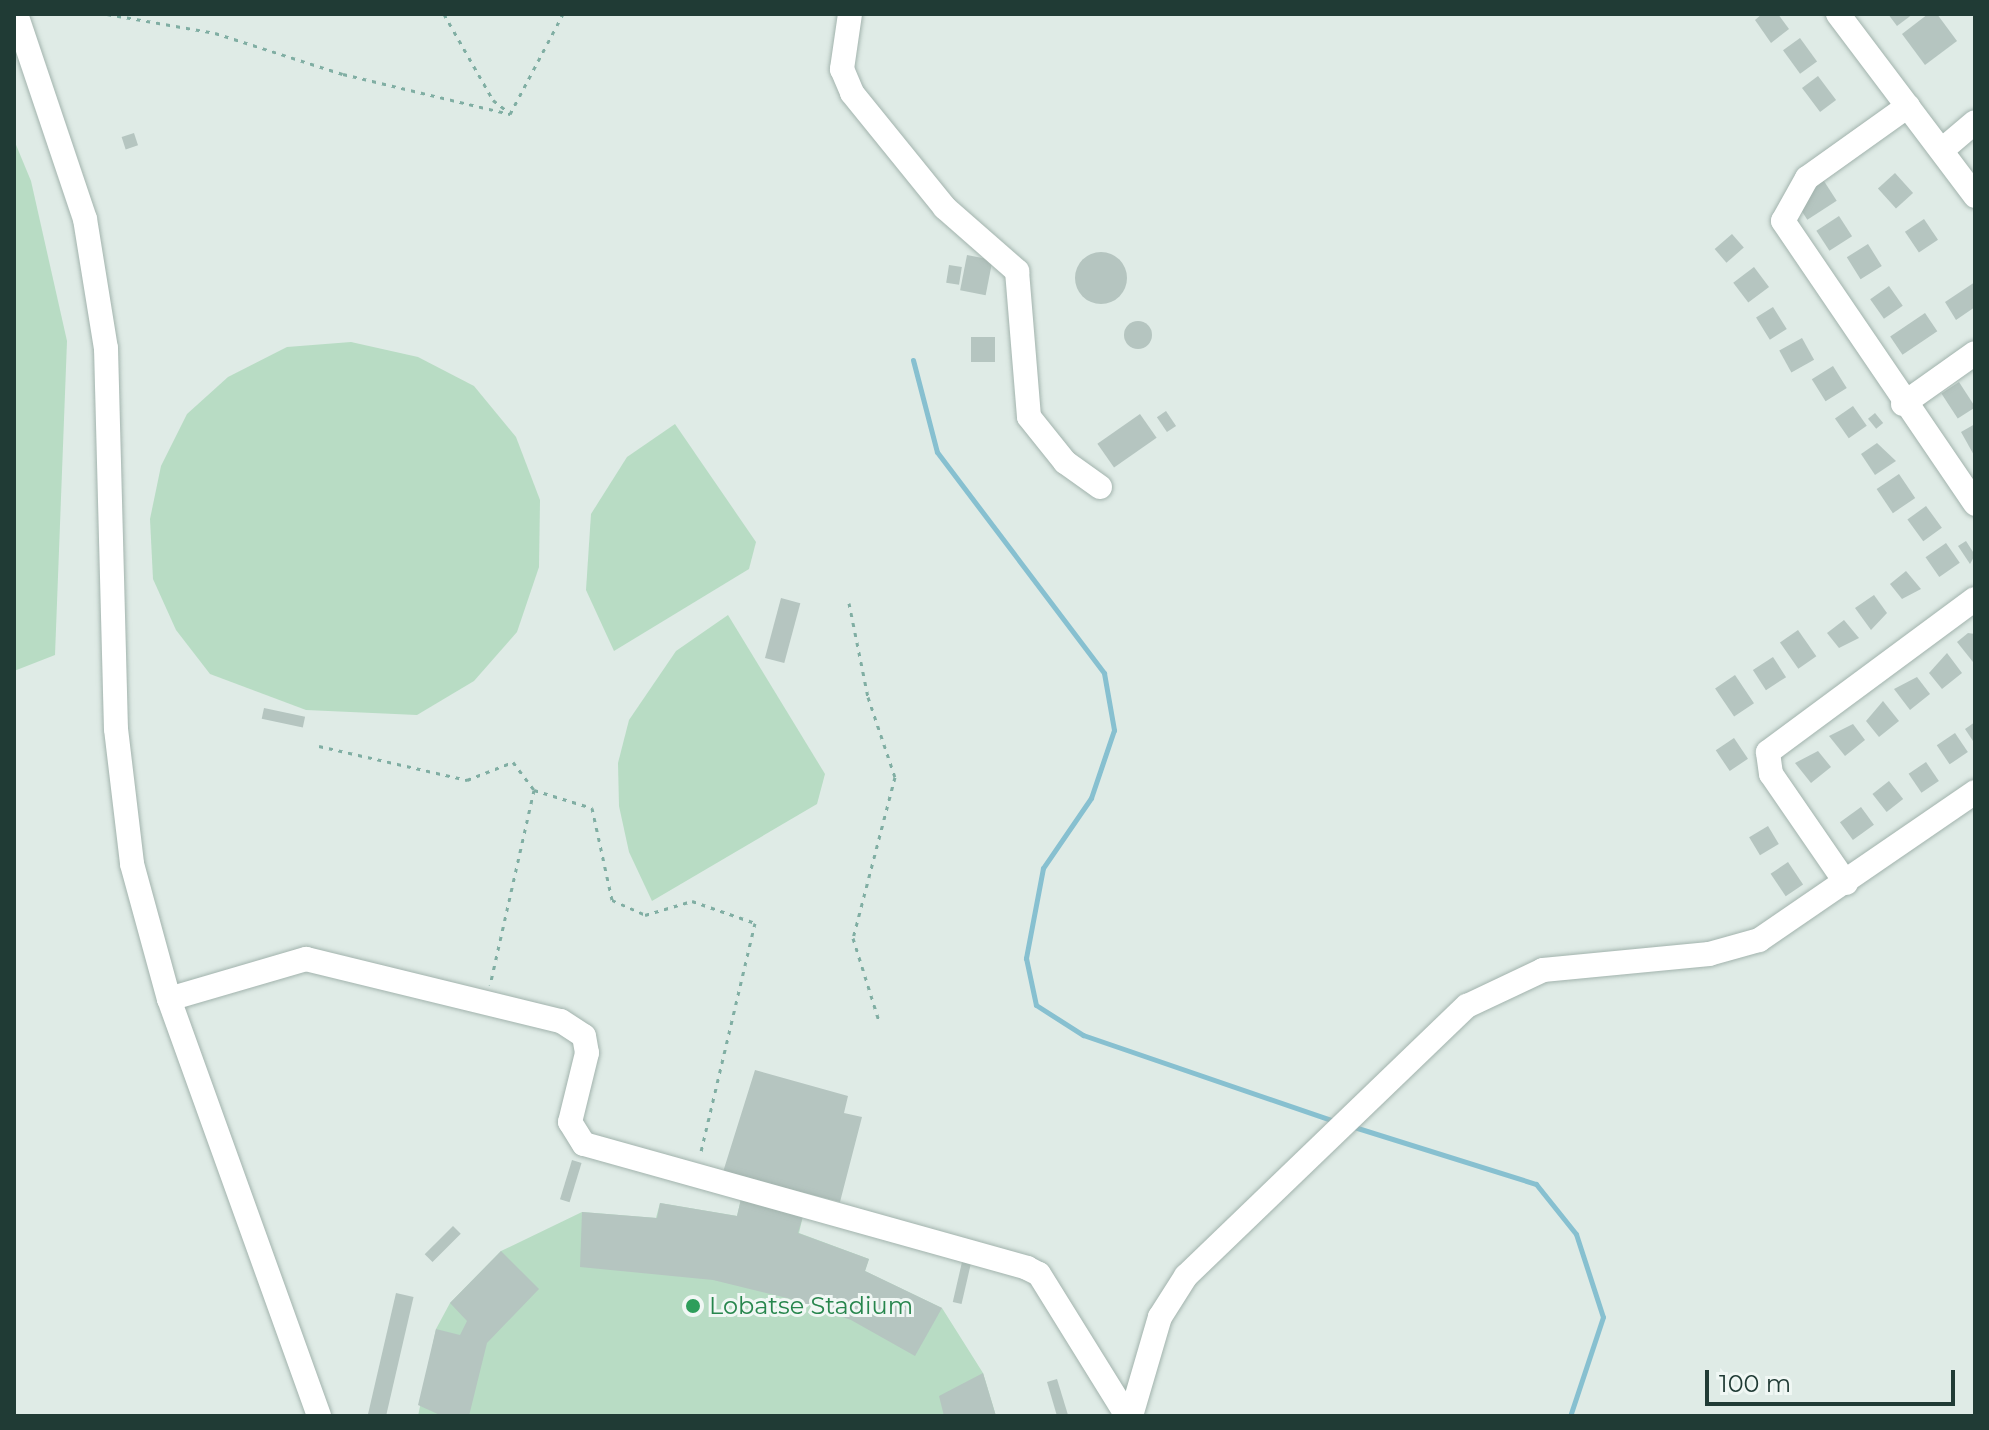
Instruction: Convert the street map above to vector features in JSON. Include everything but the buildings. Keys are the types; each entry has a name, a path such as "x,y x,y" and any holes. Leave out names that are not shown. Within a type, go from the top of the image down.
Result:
{"street":[{"path":"16,14 85,219 106,348 121,804 169,999 319,1416"},
{"path":"850,14 842,69 852,93 945,208 1017,271 1029,417 1065,462 1100,487"},
{"path":"1838,14 1975,196"},
{"path":"1908,106 1807,178 1783,221 1903,404 1975,504"},
{"path":"1942,150 1975,122"},
{"path":"1903,404 1975,353"},
{"path":"1846,883 1771,774 1768,752 1975,599"},
{"path":"1129,1416 1154,1334 1176,1288 1467,1006 1518,977 1579,963 1728,950 1773,933 1975,792"},
{"path":"169,999 306,959 561,1021 584,1036 587,1053 570,1122 584,1144 694,1178 1027,1268 1039,1274 1129,1416"}],"path":[{"path":"107,14 215,33 343,74 510,114"},
{"path":"444,14 493,100 510,114"},
{"path":"510,114 563,14"},
{"path":"849,603 868,697 895,777 853,938 879,1021"},
{"path":"319,746 467,780 513,762 534,790 592,808 612,900 645,915 692,901 755,923 694,1178"},
{"path":"486,1001 534,790"}],"green space":[{"path":"14,140 31,181 67,341 55,655 14,671"},
{"path":"351,342 418,357 474,386 516,437 540,500 539,567 517,632 474,681 417,715 306,710 210,674 176,630 153,579 150,519 161,466 187,414 228,377 287,347"},
{"path":"675,424 756,542 749,569 614,651 586,590 591,514 627,457"},
{"path":"728,615 825,774 817,804 652,901 629,852 619,806 618,763 629,720 676,651"},
{"name":"Lobatse Stadium","path":"741,1199 803,1216 799,1233 869,1259 865,1271 942,1308 983,1373 996,1416 418,1416 436,1329 450,1303 501,1251 582,1212 656,1218 660,1203 737,1216"}],"waterway":[{"path":"913,360 937,452 1104,673 1114,730 1091,798 1043,868 1026,958 1036,1005 1083,1035 1334,1121"},
{"path":"1351,1126 1536,1184 1576,1234 1603,1317 1570,1416"}],"place":[{"name":"Lobatse Stadium","path":"693,1306"}]}
